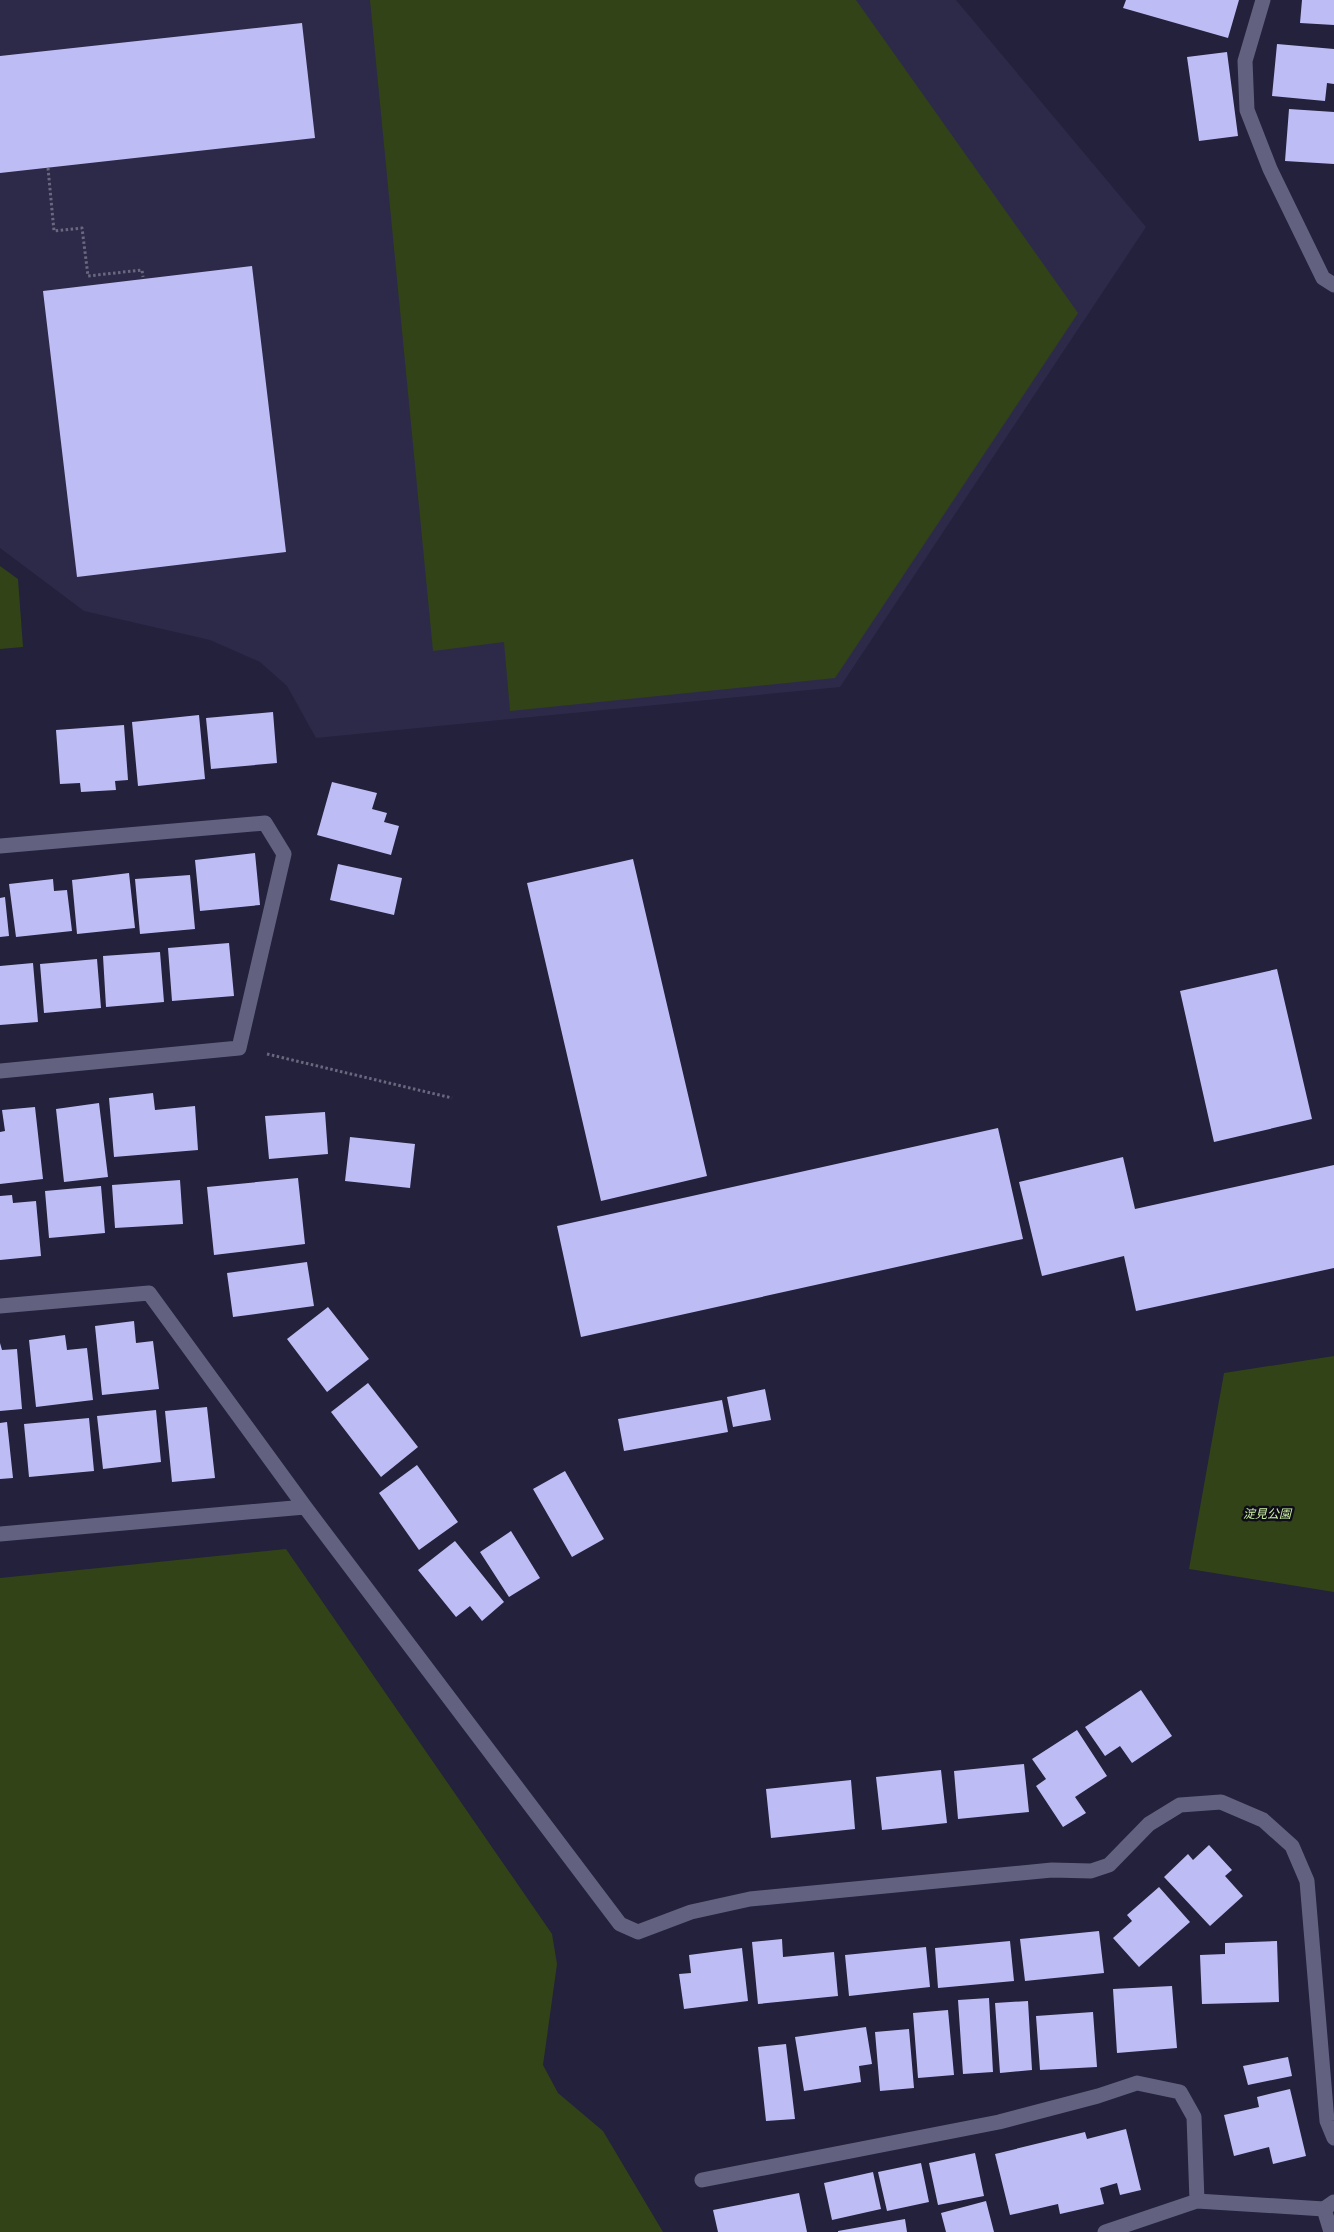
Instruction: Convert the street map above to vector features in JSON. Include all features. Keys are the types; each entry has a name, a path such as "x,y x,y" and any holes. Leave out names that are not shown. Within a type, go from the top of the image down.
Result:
{"street":[{"path":"1263,0 1245,61 1247,110 1270,169 1323,278 1334,285"},
{"path":"0,846 265,823 284,854 239,1048 0,1071"},
{"path":"0,1306 149,1293 305,1507 620,1924 638,1932 692,1912 750,1899 1052,1870 1091,1871 1109,1866 1149,1824 1180,1805 1221,1802 1263,1820 1292,1846 1307,1881 1327,2121 1334,2138"},
{"path":"0,1534 305,1507"},
{"path":"702,2180 999,2122 1098,2096 1137,2083 1180,2092 1194,2117 1197,2201"},
{"path":"1105,2232 1197,2201 1329,2206 1331,2232"}],"path":[{"path":"48,168 54,231 82,228 88,276 142,270 143,277"},
{"path":"239,1048 452,1098"}],"shaded area":[{"path":"0,0 956,0 1146,227 840,687 316,738 287,686 260,662 210,640 84,611 0,548"}],"green space":[{"path":"370,0 856,0 1078,313 835,678 510,711 504,642 433,651"},
{"path":"0,566 18,579 23,647 0,649"},
{"name":"淀見公園","path":"1334,1356 1334,1592 1189,1569 1224,1373"},
{"path":"286,1549 552,1934 557,1964 543,2065 558,2093 603,2131 663,2232 0,2232 0,1578"}],"building":[{"path":"1126,0 1239,0 1228,38 1123,8"},
{"path":"1302,0 1334,0 1334,25 1300,23"},
{"path":"302,23 315,138 0,173 0,56"},
{"path":"1277,44 1334,49 1334,84 1327,83 1325,101 1272,96"},
{"path":"1227,52 1238,136 1199,141 1187,57"},
{"path":"1289,109 1334,112 1334,164 1285,161"},
{"path":"252,266 286,552 77,577 43,291"},
{"path":"273,712 277,763 211,769 206,718"},
{"path":"199,715 205,779 138,786 132,722"},
{"path":"124,725 128,780 115,781 116,790 81,792 80,783 60,784 56,730"},
{"path":"332,782 377,793 372,809 387,813 384,822 399,826 391,855 317,835"},
{"path":"255,853 260,905 200,911 195,860"},
{"path":"633,859 707,1176 601,1201 527,883"},
{"path":"338,864 402,878 394,915 330,900"},
{"path":"129,873 135,928 77,934 72,880"},
{"path":"190,875 195,929 140,934 135,879"},
{"path":"53,879 54,891 67,890 72,931 16,937 9,884"},
{"path":"5,897 9,936 0,937 0,898"},
{"path":"229,943 234,996 172,1001 168,948"},
{"path":"160,952 164,1002 106,1007 103,956"},
{"path":"97,959 101,1008 44,1013 40,964"},
{"path":"33,963 38,1022 0,1025 0,966"},
{"path":"1277,969 1312,1119 1214,1142 1180,991"},
{"path":"153,1093 155,1110 195,1106 198,1150 114,1157 109,1098"},
{"path":"99,1103 108,1177 64,1182 56,1109"},
{"path":"35,1107 43,1179 0,1184 0,1132 5,1131 2,1110"},
{"path":"325,1112 328,1154 269,1159 265,1116"},
{"path":"998,1128 1023,1239 581,1337 557,1226"},
{"path":"350,1137 415,1144 410,1188 345,1181"},
{"path":"1123,1157 1135,1209 1334,1165 1334,1268 1136,1311 1124,1256 1042,1276 1019,1182"},
{"path":"298,1178 305,1244 214,1255 207,1187"},
{"path":"180,1180 183,1224 115,1228 112,1185"},
{"path":"101,1186 105,1233 49,1238 45,1191"},
{"path":"12,1195 13,1203 36,1201 41,1256 0,1260 0,1196"},
{"path":"307,1262 314,1306 233,1317 227,1273"},
{"path":"328,1307 369,1359 327,1392 287,1339"},
{"path":"134,1321 136,1343 153,1341 159,1389 102,1395 95,1326"},
{"path":"65,1335 67,1350 87,1348 93,1400 36,1407 29,1340"},
{"path":"0,1343 2,1350 17,1349 22,1409 0,1411"},
{"path":"368,1383 418,1447 381,1477 331,1412"},
{"path":"765,1389 771,1420 733,1427 727,1397"},
{"path":"722,1400 728,1432 624,1451 618,1419"},
{"path":"207,1407 215,1478 172,1482 165,1411"},
{"path":"156,1410 161,1462 103,1469 97,1416"},
{"path":"89,1418 94,1471 29,1477 24,1424"},
{"path":"7,1422 13,1478 0,1479 0,1423"},
{"path":"417,1465 458,1522 419,1550 379,1493"},
{"path":"565,1471 604,1539 572,1557 533,1489"},
{"path":"511,1531 540,1578 509,1597 480,1552"},
{"path":"455,1541 504,1602 482,1621 470,1606 456,1617 418,1570"},
{"path":"1141,1690 1172,1736 1132,1763 1120,1746 1105,1756 1085,1727"},
{"path":"1077,1730 1107,1776 1075,1797 1086,1813 1063,1827 1036,1786 1046,1779 1032,1759"},
{"path":"1024,1764 1029,1812 958,1819 954,1771"},
{"path":"941,1770 947,1823 882,1830 876,1777"},
{"path":"851,1780 855,1829 771,1838 766,1789"},
{"path":"1209,1845 1232,1870 1225,1876 1243,1896 1210,1926 1164,1877 1188,1854 1193,1860"},
{"path":"1159,1887 1190,1922 1139,1967 1113,1938 1132,1921 1127,1915"},
{"path":"1099,1931 1104,1973 1025,1981 1020,1939"},
{"path":"782,1939 783,1957 834,1952 838,1996 758,2004 752,1942"},
{"path":"1010,1941 1014,1981 938,1988 935,1948"},
{"path":"1277,1941 1279,2002 1202,2004 1200,1955 1225,1954 1225,1943"},
{"path":"926,1947 930,1987 849,1996 845,1955"},
{"path":"742,1948 748,2001 684,2009 679,1974 691,1973 689,1955"},
{"path":"1172,1986 1177,2048 1117,2053 1113,1989"},
{"path":"989,1998 993,2072 963,2074 958,2000"},
{"path":"1028,2001 1032,2070 1000,2073 995,2003"},
{"path":"948,2010 954,2075 918,2078 913,2013"},
{"path":"1093,2012 1097,2067 1040,2070 1036,2016"},
{"path":"866,2027 872,2064 859,2066 861,2082 804,2091 795,2037"},
{"path":"909,2029 914,2088 880,2091 875,2032"},
{"path":"786,2044 795,2119 766,2121 758,2047"},
{"path":"1288,2057 1292,2076 1248,2085 1243,2066"},
{"path":"1290,2089 1306,2156 1273,2164 1269,2147 1234,2156 1224,2115 1259,2107 1257,2097"},
{"path":"1126,2129 1141,2190 1120,2195 1117,2183 1100,2188 1104,2204 1060,2214 1058,2204 1010,2215 995,2154 1085,2132 1087,2139"},
{"path":"975,2153 984,2196 938,2205 929,2163"},
{"path":"921,2163 929,2202 887,2211 878,2172"},
{"path":"873,2172 881,2209 832,2220 824,2183"},
{"path":"799,2193 807,2232 718,2232 713,2210"},
{"path":"986,2201 994,2232 946,2232 941,2213"},
{"path":"905,2219 907,2232 838,2232 838,2231"}]}
